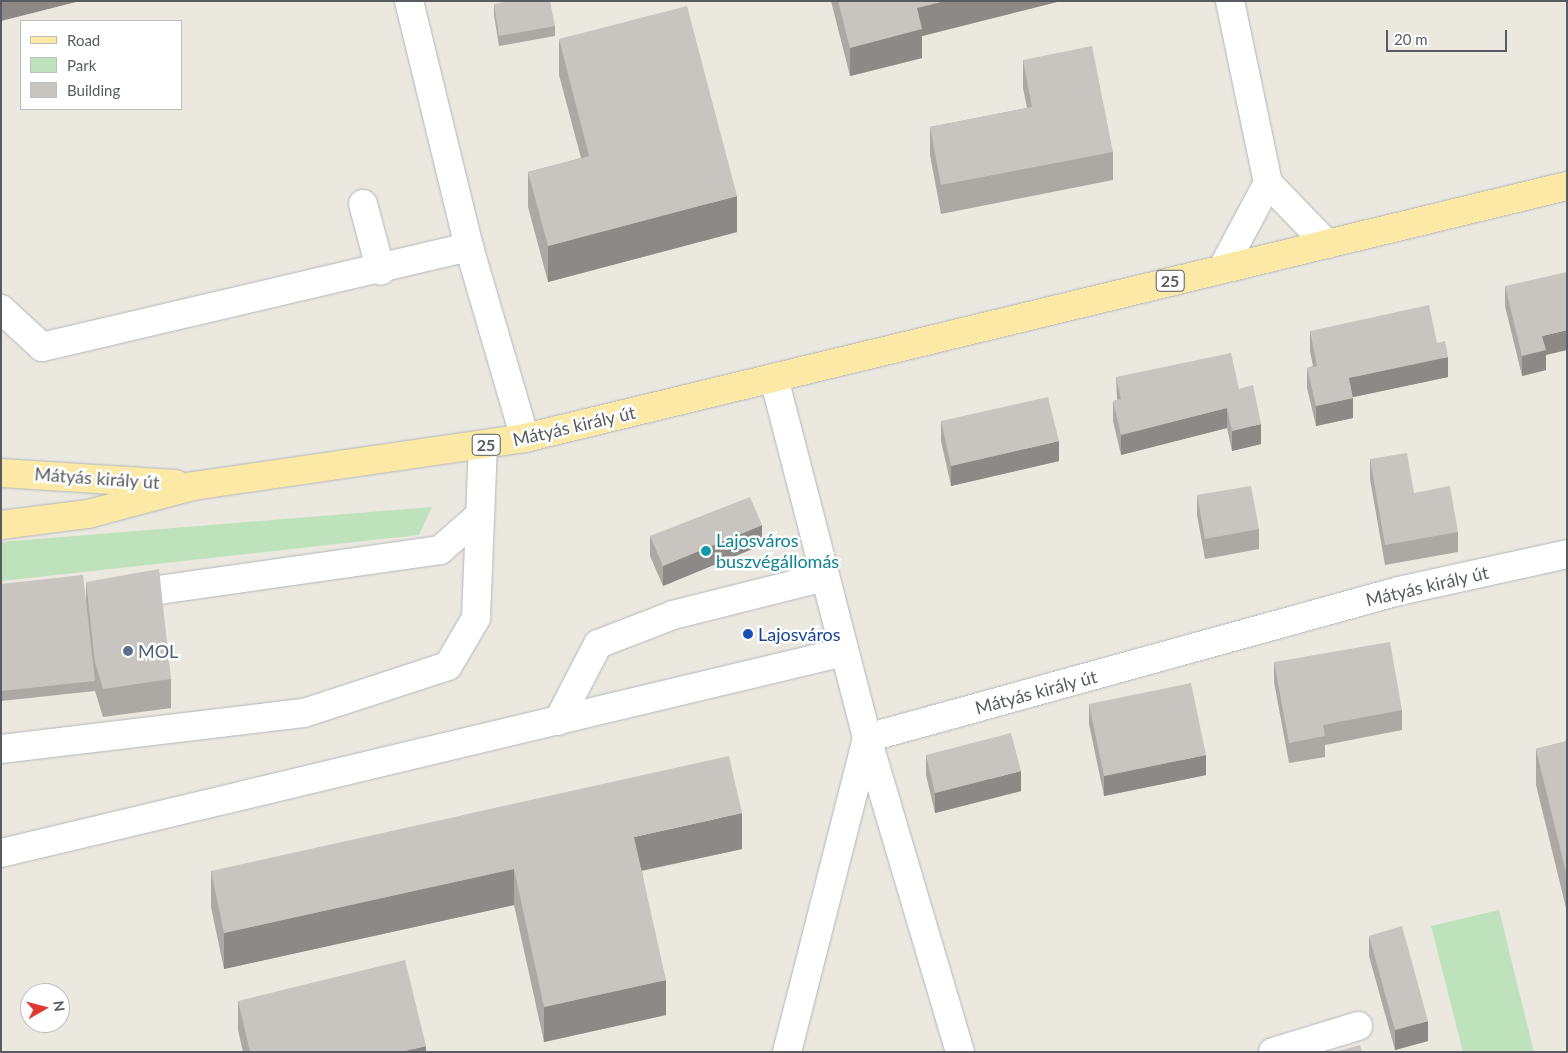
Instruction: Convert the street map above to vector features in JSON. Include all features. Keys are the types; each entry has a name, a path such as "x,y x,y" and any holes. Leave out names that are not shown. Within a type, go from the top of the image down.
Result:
{"main road":[{"name":"Mátyás király út","path":"1,525 88,514 193,486 525,438 1567,186"},
{"name":"Mátyás király út","path":"1,473 193,486"}],"street":[{"path":"409,1 469,247 525,438"},
{"path":"1230,1 1268,183 1327,244"},
{"path":"1222,268 1268,183"},
{"path":"363,204 380,271"},
{"path":"1,309 42,347 380,271 469,247"},
{"path":"774,378 824,578 867,738 960,1052"},
{"path":"1,749 304,714 448,666 476,618 483,445"},
{"path":"99,598 440,550 479,516"},
{"name":"Mátyás király út","path":"867,738 1399,591 1567,554"},
{"path":"558,721 598,644 673,615 824,578"},
{"path":"1,853 844,652"},
{"path":"787,1052 867,738"},
{"path":"1273,1052 1358,1026"}],"green space":[{"path":"432,507 419,535 1,581 1,542"},
{"path":"1499,910 1534,1052 1463,1052 1431,926"}],"building":[{"path":"510,1 550,1 555,26 499,36 494,4"},
{"path":"838,1 945,1 917,8 922,29 850,48"},
{"path":"687,6 737,196 548,246 528,172 589,156 559,39"},
{"path":"1092,46 1113,152 941,185 930,127 1032,107 1023,60"},
{"path":"1567,272 1567,330 1542,336 1546,350 1522,356 1505,286"},
{"path":"1429,305 1437,343 1445,341 1448,357 1349,378 1353,398 1316,406 1307,368 1317,366 1310,331"},
{"path":"1231,353 1239,389 1253,385 1261,424 1232,431 1227,408 1121,435 1113,401 1121,399 1116,377"},
{"path":"1048,397 1059,441 951,466 941,421"},
{"path":"1407,453 1414,493 1450,486 1458,532 1385,545 1370,459"},
{"path":"1251,486 1259,529 1205,539 1197,495"},
{"path":"750,497 762,525 663,566 650,536"},
{"name":"MOL","path":"159,569 171,679 103,689 95,662 86,582"},
{"path":"83,575 95,681 1,691 1,584"},
{"path":"1390,642 1402,710 1323,725 1325,736 1289,743 1274,662"},
{"path":"1191,683 1206,755 1104,776 1089,704"},
{"path":"1011,733 1021,771 935,793 926,755"},
{"path":"1567,741 1567,877 1536,749"},
{"path":"729,756 742,813 634,837 666,980 544,1007 514,869 224,933 211,871"},
{"path":"1402,926 1428,1021 1395,1030 1369,936"},
{"path":"405,960 426,1046 401,1052 250,1052 238,1001"},
{"path":"1360,1045 1362,1052 1335,1052"}],"place":[{"name":"Lajosváros buszvégállomás","path":"706,551"},
{"name":"Lajosváros","path":"748,634"},
{"name":"MOL","path":"128,651"}]}
